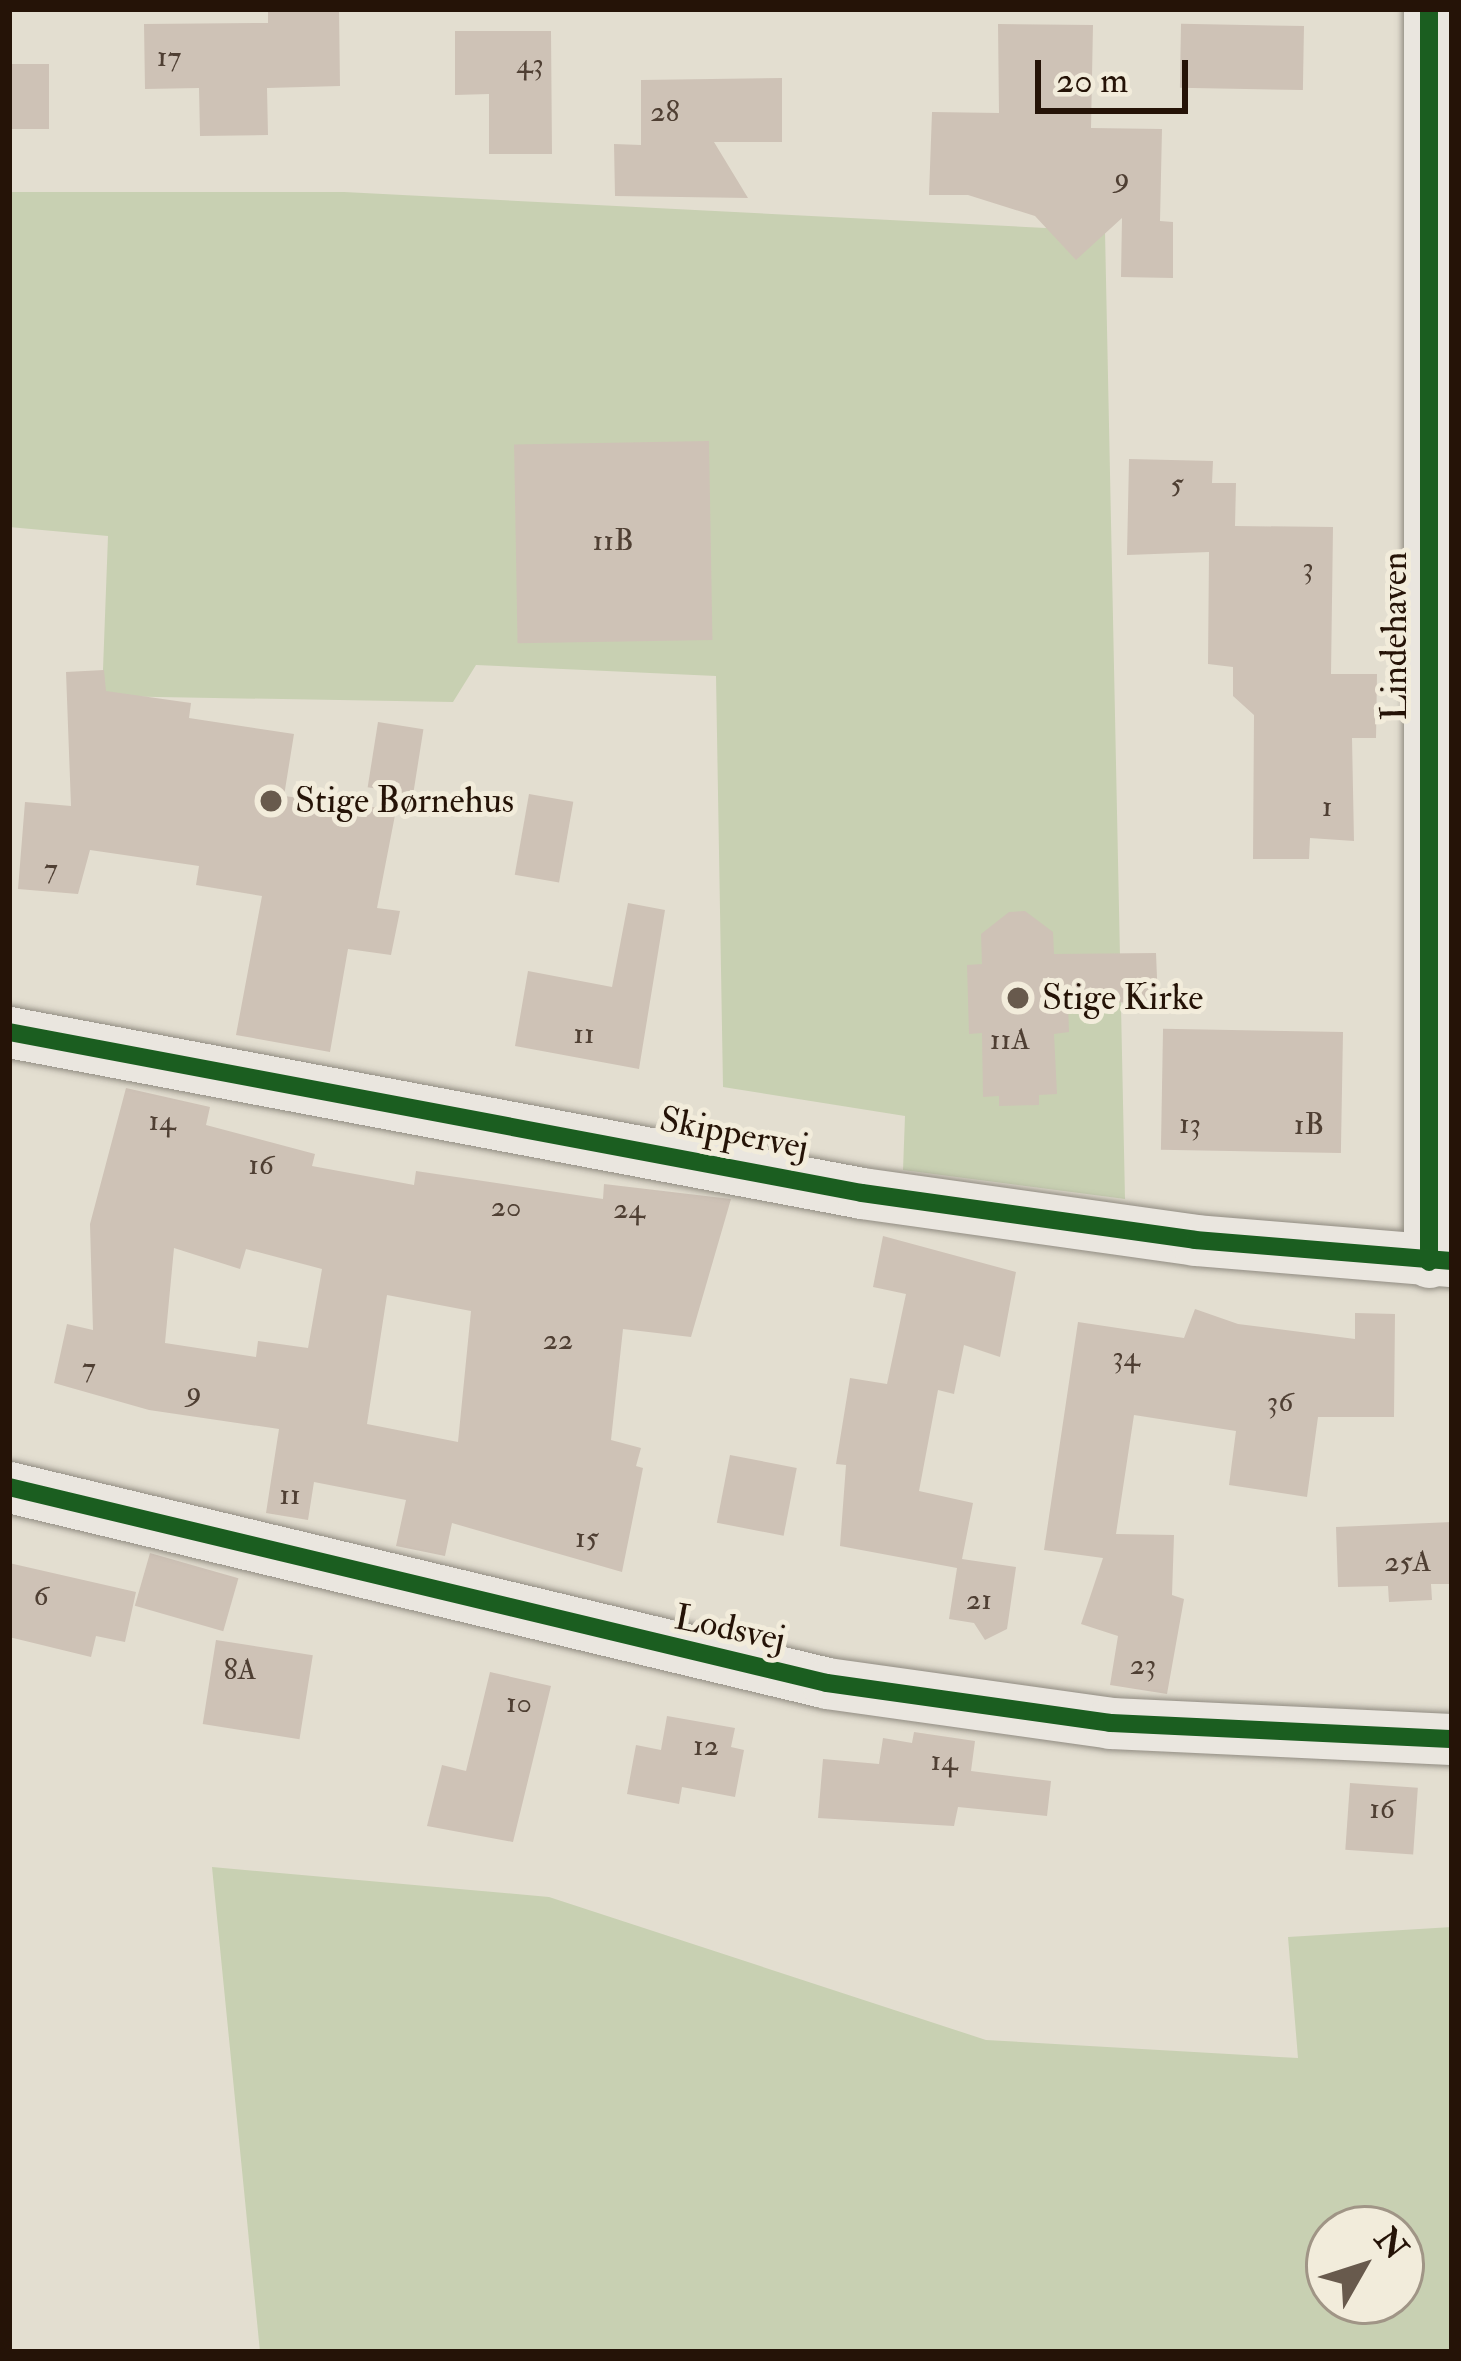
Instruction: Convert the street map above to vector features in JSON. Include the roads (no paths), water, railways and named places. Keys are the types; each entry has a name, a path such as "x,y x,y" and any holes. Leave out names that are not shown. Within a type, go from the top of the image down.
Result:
{"street":[{"name":"Lindehaven","path":"1429,9 1440,1262"},
{"name":"Skippervej","path":"9,1032 862,1193 1196,1240 1440,1262"},
{"name":"Lodsvej","path":"9,1487 827,1683 1110,1723 1452,1739"}],"place":[{"name":"Stige Børnehus","path":"271,801"},
{"name":"Stige Kirke","path":"1018,998"}]}
